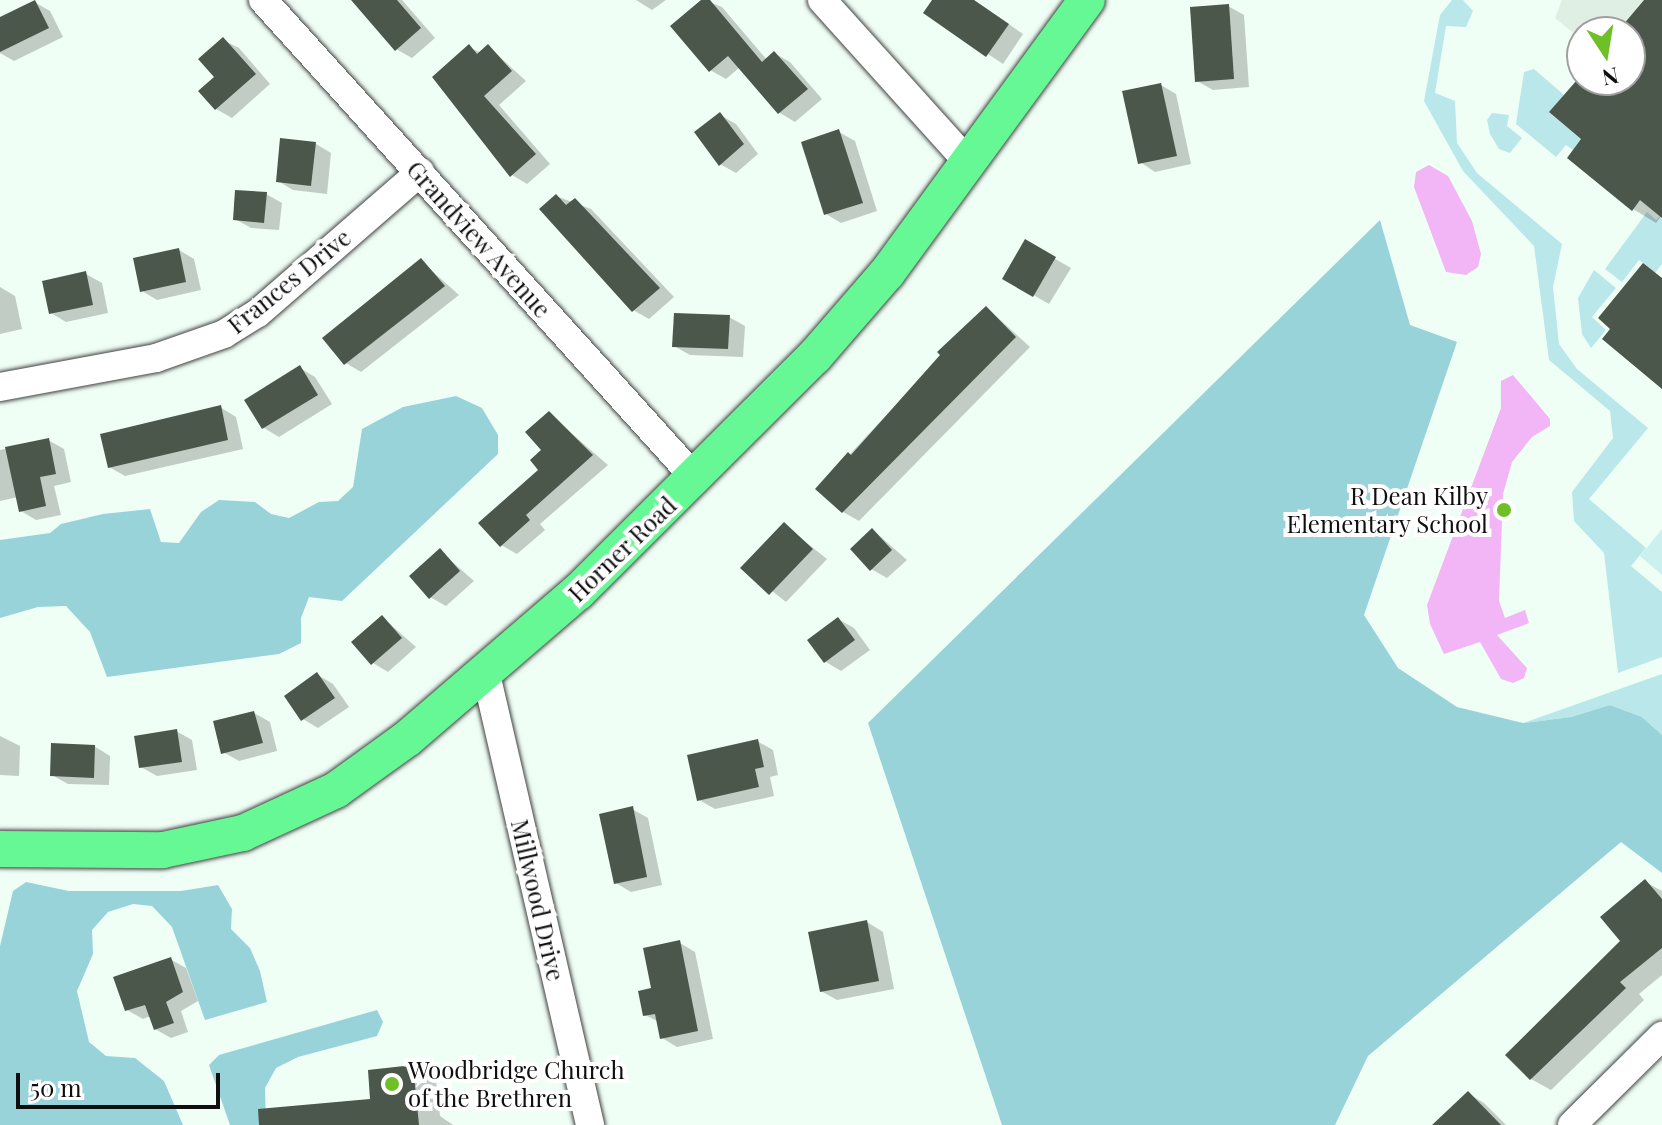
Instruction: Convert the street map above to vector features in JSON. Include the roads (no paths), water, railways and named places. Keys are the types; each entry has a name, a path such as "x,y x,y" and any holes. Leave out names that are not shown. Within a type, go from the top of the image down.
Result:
{"main road":[{"name":"Horner Road","path":"0,849 163,850 278,821 368,768 486,674 695,478 887,273 1087,0"}],"street":[{"name":"Grandview Avenue","path":"263,0 695,478"},
{"path":"822,0 967,161"},
{"name":"Frances Drive","path":"0,387 156,358 224,334 258,313 420,172"},
{"name":"Millwood Drive","path":"486,674 590,1125"},
{"path":"1572,1125 1662,1036"}],"place":[{"name":"R Dean Kilby Elementary School","path":"1504,510"},
{"name":"Woodbridge Church of the Brethren","path":"392,1084"}]}
